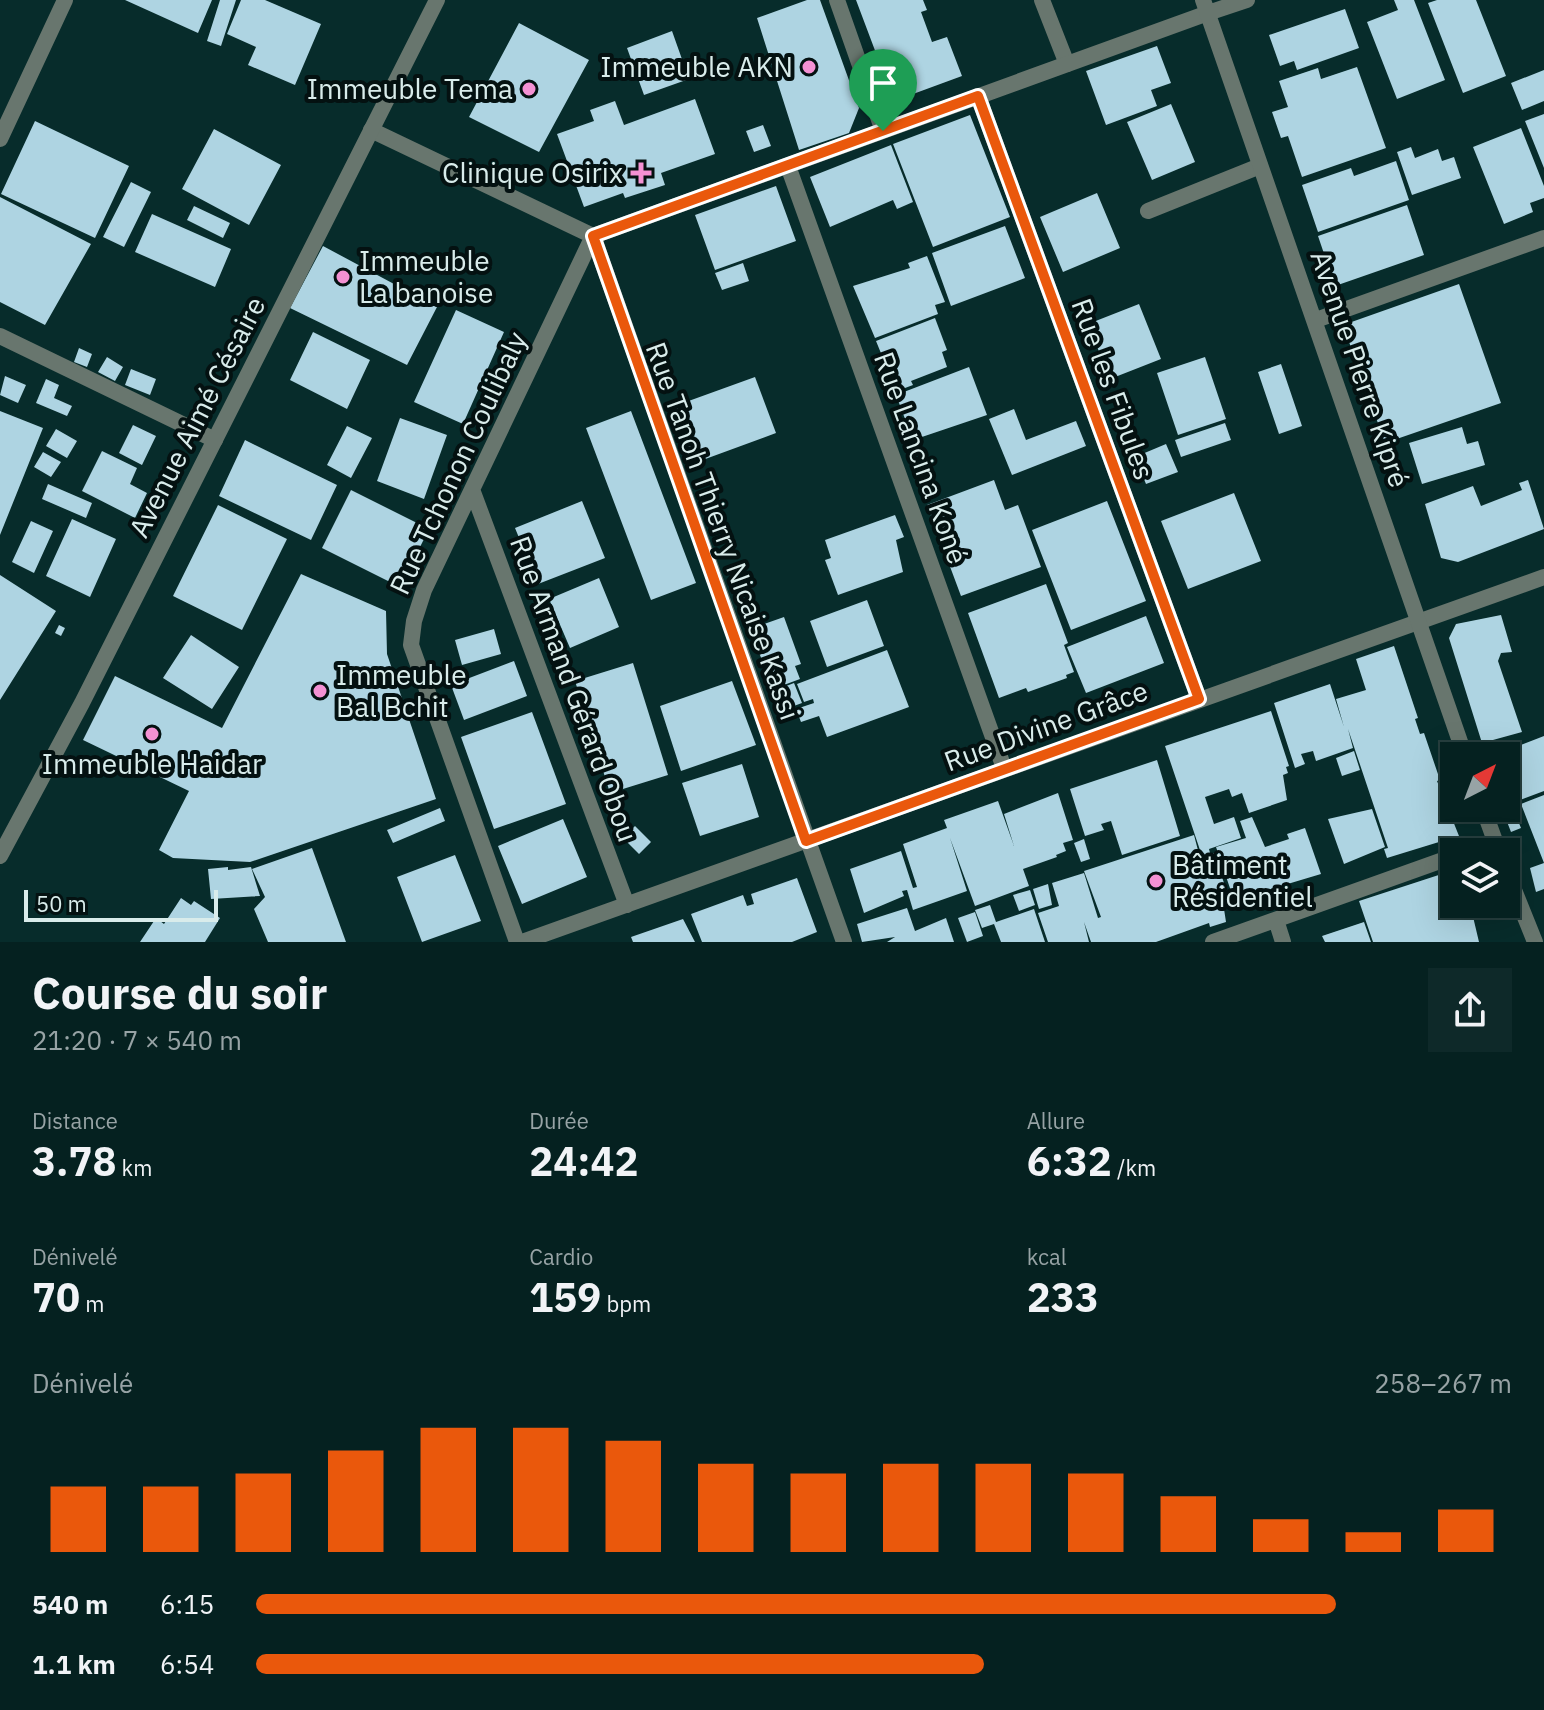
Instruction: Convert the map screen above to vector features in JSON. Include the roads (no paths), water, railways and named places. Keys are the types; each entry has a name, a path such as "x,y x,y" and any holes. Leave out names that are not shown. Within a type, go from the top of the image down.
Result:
{"street":[{"path":"0,139 65,0"},
{"name":"Avenue Aimé Césaire","path":"0,856 82,703 437,0"},
{"path":"837,0 883,131"},
{"path":"1042,0 1067,64"},
{"path":"371,130 593,236 1067,64 1206,7 1247,0"},
{"name":"Avenue Pierre Kipré","path":"1206,7 1460,742"},
{"name":"Rue les Fibules","path":"978,96 1199,699"},
{"name":"Rue Lancina Koné","path":"788,166 1004,768"},
{"path":"1148,211 1260,166"},
{"name":"Rue Tchonon Coulibaly","path":"520,942 411,645 414,621 424,590 593,236"},
{"name":"Rue Tanoh Thierry Nicaise Kassi","path":"593,236 844,942"},
{"path":"1316,320 1544,238"},
{"path":"0,336 215,440"},
{"name":"Rue Armand Gérard Obou","path":"473,492 627,905"},
{"name":"Rue Divine Grâce","path":"520,942 1544,577"},
{"path":"1213,942 1440,861"},
{"path":"1520,905 1535,942"},
{"path":"1276,920 1283,942"}],"place":[{"name":"Immeuble AKN","path":"809,67"},
{"name":"Immeuble Tema","path":"529,89"},
{"name":"Clinique Osirix","path":"641,173"},
{"name":"Immeuble La banoise","path":"343,277"},
{"name":"Immeuble Bal Bchit","path":"320,691"},
{"name":"Immeuble Haidar","path":"152,734"},
{"name":"Bâtiment Résidentiel","path":"1156,881"}]}
